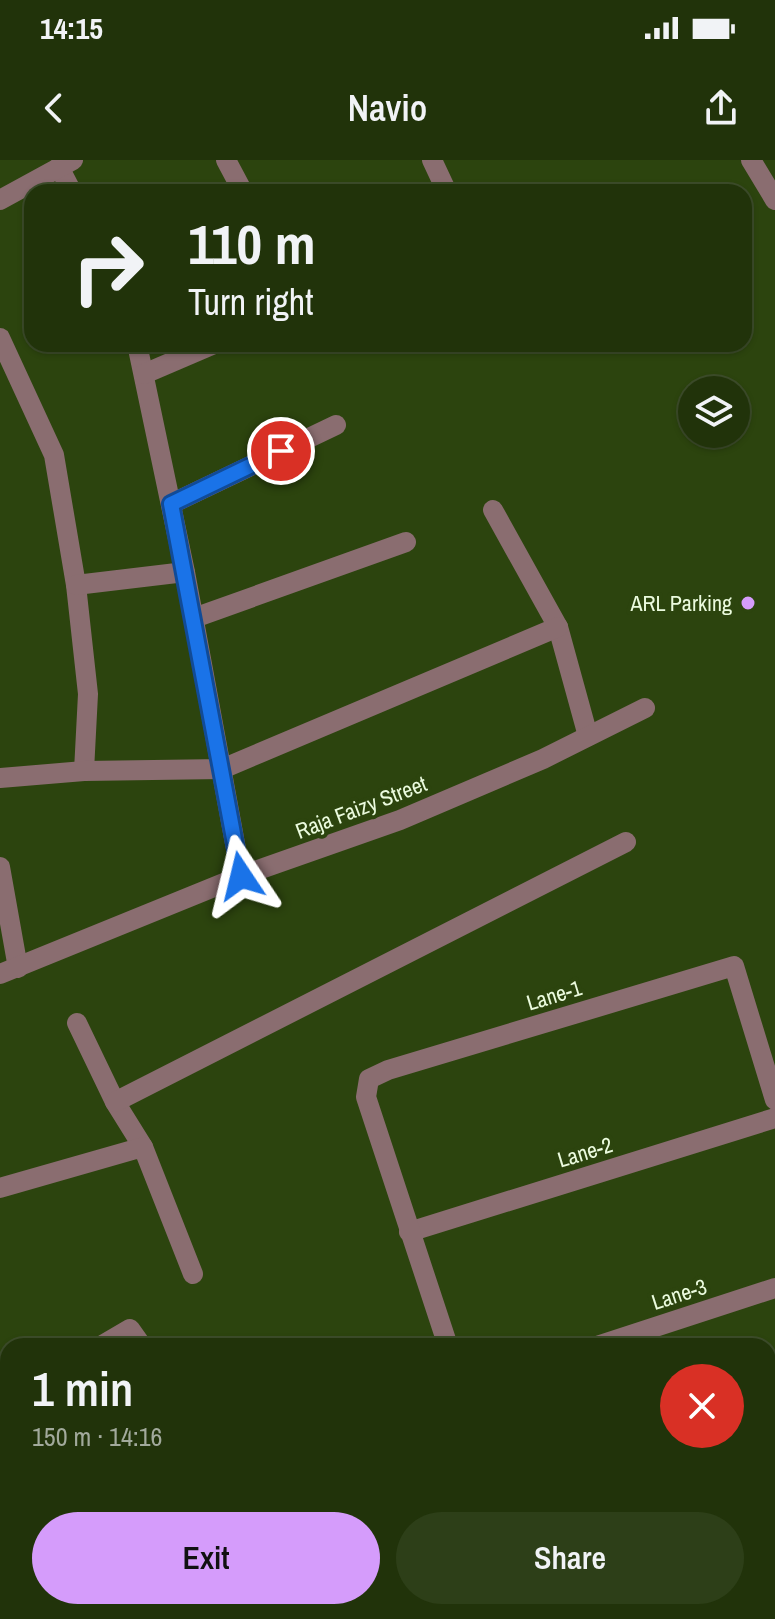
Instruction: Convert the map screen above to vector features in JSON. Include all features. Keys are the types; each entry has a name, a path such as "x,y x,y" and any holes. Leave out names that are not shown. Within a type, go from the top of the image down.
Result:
{"street":[{"path":"226,160 239,184"},
{"path":"432,160 443,184"},
{"path":"751,160 775,200"},
{"path":"29,184 66,164 70,184"},
{"path":"0,200 24,187"},
{"path":"0,338 54,455 76,585 88,694 84,771"},
{"path":"139,352 194,618 241,876"},
{"path":"144,374 195,352"},
{"path":"171,504 336,425"},
{"path":"493,510 558,627 588,736"},
{"path":"194,618 406,542"},
{"path":"76,585 185,572"},
{"path":"0,778 84,771 222,769 558,627"},
{"name":"Raja Faizy Street","path":"9,971 241,876 400,820 543,759 645,708"},
{"path":"115,1102 626,842"},
{"path":"0,867 9,971"},
{"name":"Lane-1","path":"409,1232 366,1097 369,1079 388,1070 734,966 775,1100"},
{"path":"77,1023 115,1102 143,1147 193,1274"},
{"name":"Lane-2","path":"409,1232 775,1118"},
{"path":"0,1188 143,1147"},
{"path":"409,1232 445,1338"},
{"name":"Lane-3","path":"622,1338 775,1288"},
{"path":"115,1338 130,1329 136,1338"}],"place":[{"name":"ARL Parking","path":"748,603"}],"route":[{"path":"241,876 171,504 281,451"}]}
